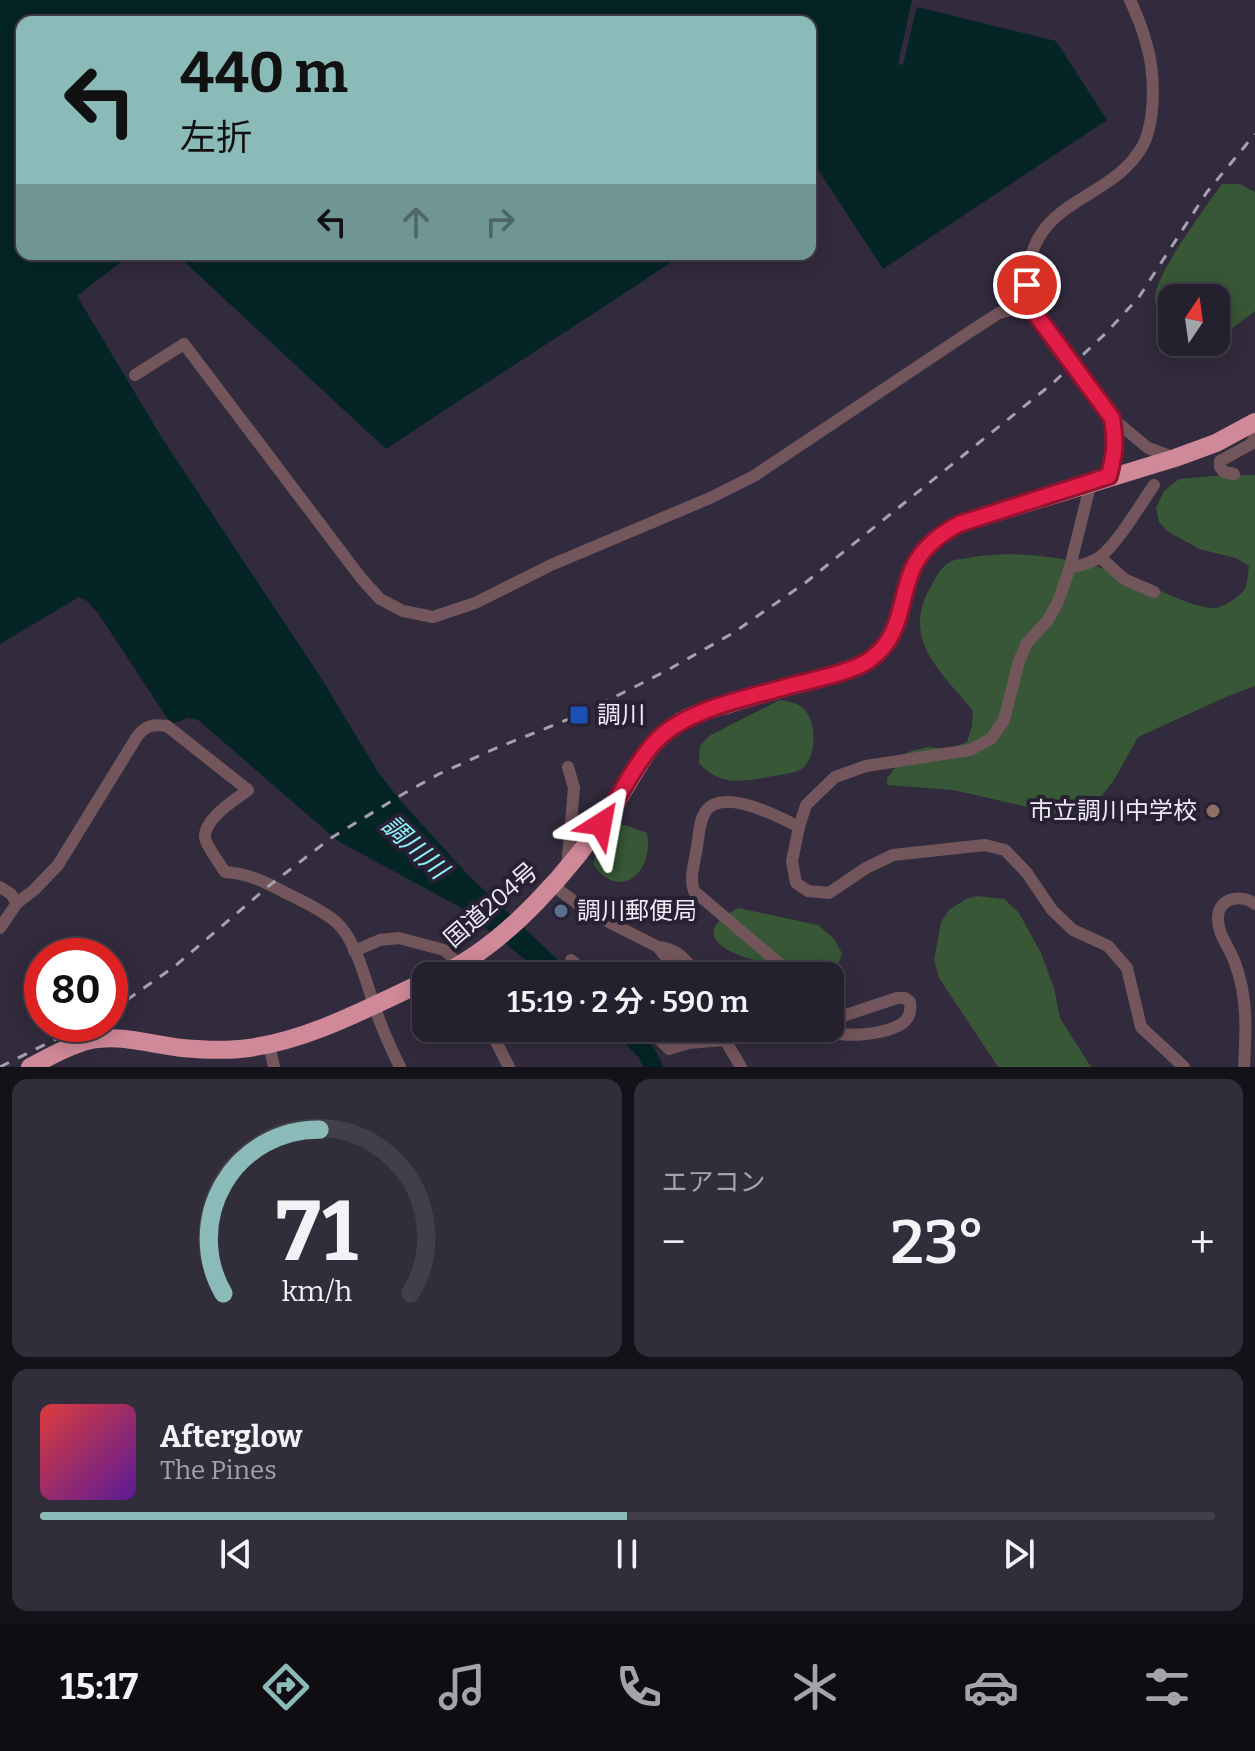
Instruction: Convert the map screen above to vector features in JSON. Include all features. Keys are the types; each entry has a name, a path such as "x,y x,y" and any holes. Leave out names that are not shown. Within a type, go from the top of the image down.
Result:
{"highway":[{"name":"国道204号","path":"470,962 552,885 616,803 644,756 677,723 700,712 866,663 883,648 895,628 912,569 940,534 959,524 1175,458 1255,429"},
{"path":"30,1067 91,1040 125,1040 215,1049 269,1044 307,1035 412,987"}],"street":[{"path":"1130,0 1148,48 1152,85 1150,126 1142,146 1129,165 1049,222 1029,257 1027,285 1029,305 1112,418 1148,448 1175,458"},
{"path":"135,375 184,344 380,599 403,611 433,617 475,603 551,565 710,498 754,476 999,313 1029,305"},
{"path":"1112,418 1115,455 1100,479 1058,602 1048,620 1027,643 1019,661 1004,720 991,739 970,750 866,766 835,777 806,805 792,861 796,883 808,891 829,893 866,868 893,855 985,845 1005,850 1027,873 1052,910 1073,930 1108,946 1127,968 1141,1027 1184,1067"},
{"path":"1234,474 1224,472 1220,461 1251,444 1255,429"},
{"path":"1070,567 1081,566 1100,557 1154,485"},
{"path":"1100,557 1124,579 1154,592"},
{"path":"0,928 17,903 58,865 138,735 146,727 156,724 167,726 248,790 214,817 206,828 205,839 225,872 252,877 337,922 362,969 385,1036 400,1067"},
{"path":"567,867 574,788 568,767"},
{"path":"778,962 694,891 692,880 700,825 704,812 712,804 723,802 750,805 799,827"},
{"path":"552,885 589,912 658,947 677,951 687,962"},
{"path":"0,887 11,894 17,903"},
{"path":"1244,1067 1244,997 1235,963 1217,918 1228,900 1238,897 1255,904"},
{"path":"354,951 380,940 399,938 444,950 456,962"},
{"path":"658,947 670,962"},
{"path":"844,1015 897,998 910,1002 911,1010 906,1020 894,1028 844,1035"},
{"path":"496,1042 509,1067"},
{"path":"662,1042 669,1049 701,1042"},
{"path":"726,1042 741,1067"},
{"path":"269,1044 274,1067"}],"green space":[{"path":"1222,184 1240,184 1255,192 1255,311 1230,330 1230,284 1159,284 1194,223"},
{"path":"1158,286 1158,311 1155,303"},
{"path":"1255,475 1255,686 1138,737 1114,780 1096,803 1076,818 953,790 887,785 887,778 908,752 928,747 949,749 967,742 972,726 973,711 937,668 922,639 920,623 923,605 944,567 954,560 988,555 1029,555 1070,560 1129,577 1195,605 1218,608 1244,590 1249,566 1236,558 1199,549 1167,531 1159,522 1156,508 1164,491 1179,479"},
{"path":"780,700 801,706 811,721 813,746 804,767 790,773 734,781 716,776 699,763 700,746 709,736"},
{"path":"605,824 625,825 647,833 648,847 641,870 624,882 603,876 593,864"},
{"path":"977,896 1004,899 1019,913 1041,953 1054,988 1060,1018 1091,1067 998,1067 939,978 934,960 941,922 949,910"},
{"path":"738,908 818,925 834,939 842,953 839,962 762,962 726,949 716,940 714,929 721,919"}],"water":[{"path":"0,0 912,0 898,64 903,65 917,7 1056,41 1107,120 883,269 816,169 816,16 16,16 16,260 123,260 77,296 162,438 323,681 378,772 467,874 560,962 528,962 458,906 338,841 198,720 188,718 171,724 98,613 79,597 0,644"},
{"path":"182,260 674,260 609,303 386,449"}],"waterway":[{"name":"調川川","path":"636,1042 654,1067"}],"railway":[{"path":"128,999 175,966 331,838 439,774 579,715 666,671 733,633 805,583 1053,383 1107,332 1139,297 1207,192 1255,134"},
{"path":"0,1067 50,1042"}],"place":[{"name":"調川","path":"579,715"},
{"name":"市立調川中学校","path":"1213,811"},
{"name":"調川郵便局","path":"561,911"}],"route":[{"path":"601,824 644,756 677,723 700,712 866,663 883,648 895,628 912,569 940,534 959,524 1109,476 1116,441 1112,418 1029,305 1027,285"}]}
